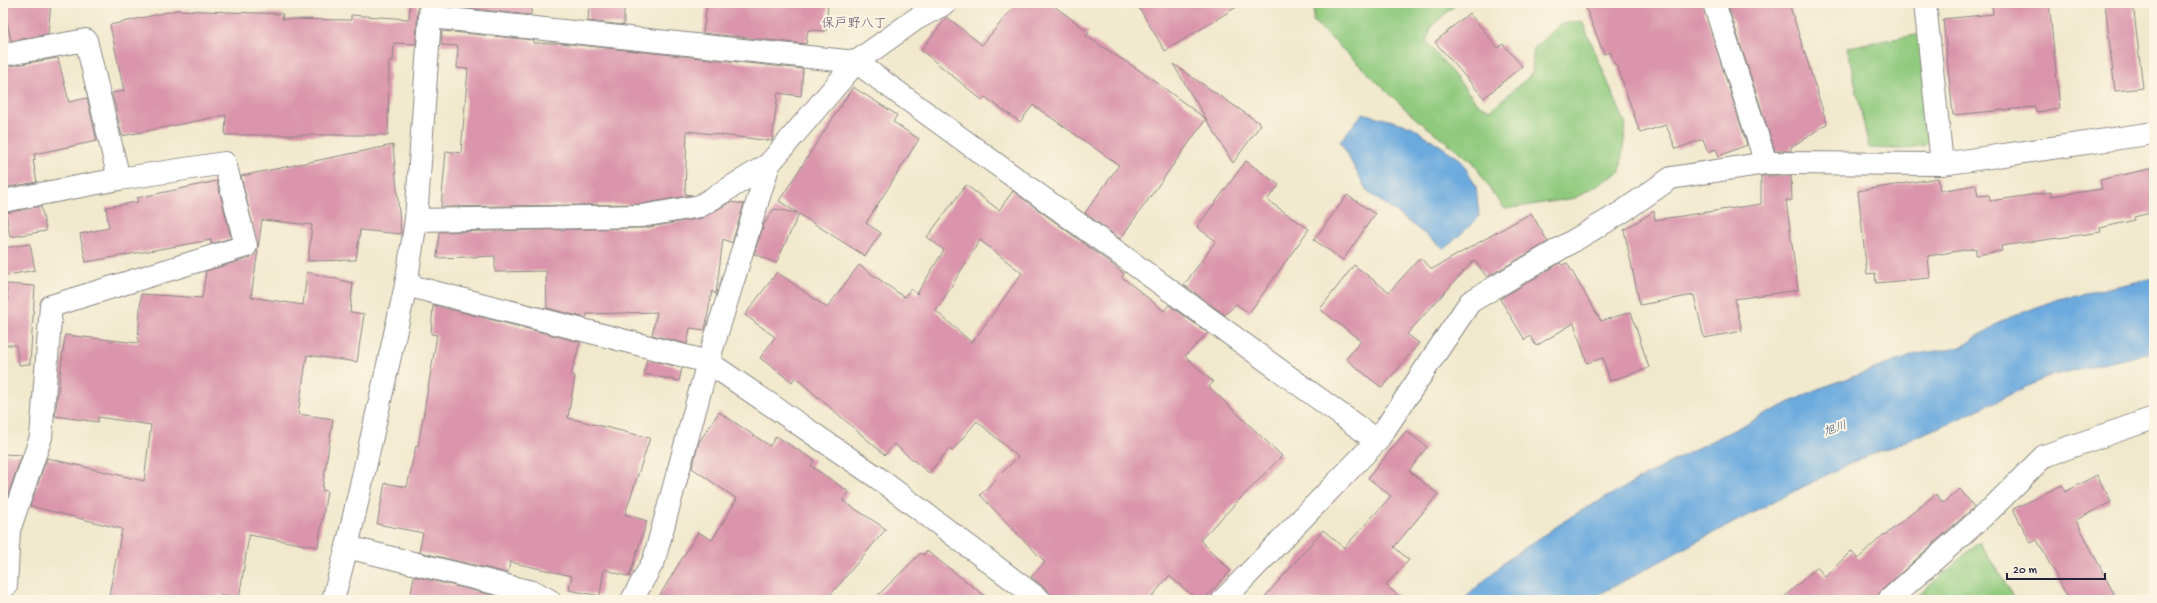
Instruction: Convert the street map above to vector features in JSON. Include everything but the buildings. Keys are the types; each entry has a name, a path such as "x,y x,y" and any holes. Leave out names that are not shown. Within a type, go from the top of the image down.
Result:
{"street":[{"path":"416,220 642,216 700,206 769,164 856,62 916,19 946,3"},
{"path":"1714,3 1766,163"},
{"path":"1925,3 1942,164"},
{"path":"333,600 347,547 406,285 416,220 431,10 856,62 1377,441"},
{"path":"3,55 86,40 119,179"},
{"path":"1223,600 1377,441 1470,302 1622,212 1671,178 1766,163 1942,164 2154,133"},
{"path":"3,201 119,179 225,163 246,246 51,306 41,437 9,530 6,586 3,586"},
{"path":"632,600 654,560 708,362 769,164"},
{"path":"406,285 708,362 878,478 1040,600"},
{"path":"1889,600 1990,509 2044,456 2154,418"},
{"path":"347,547 536,593 550,600"}],"green space":[{"path":"1326,3 1457,3 1431,27 1427,42 1477,103 1490,110 1532,74 1533,49 1561,24 1582,21 1626,125 1620,172 1575,198 1505,209 1473,162 1415,118 1313,21 1314,9"},
{"path":"1922,34 1934,136 1925,145 1901,149 1869,148 1847,47"},
{"path":"1979,542 2016,600 1913,600"}],"water":[{"path":"1363,113 1411,126 1460,159 1476,186 1479,217 1445,249 1367,191 1340,141"},
{"name":"旭川","path":"2154,278 2154,352 2049,376 1954,421 1844,466 1694,543 1589,600 1463,600 1507,560 1572,516 1693,450 1815,390 1917,354 1961,347 2003,320 2058,299"}],"district":[{"name":"保戸野八丁","path":"854,22"}]}
